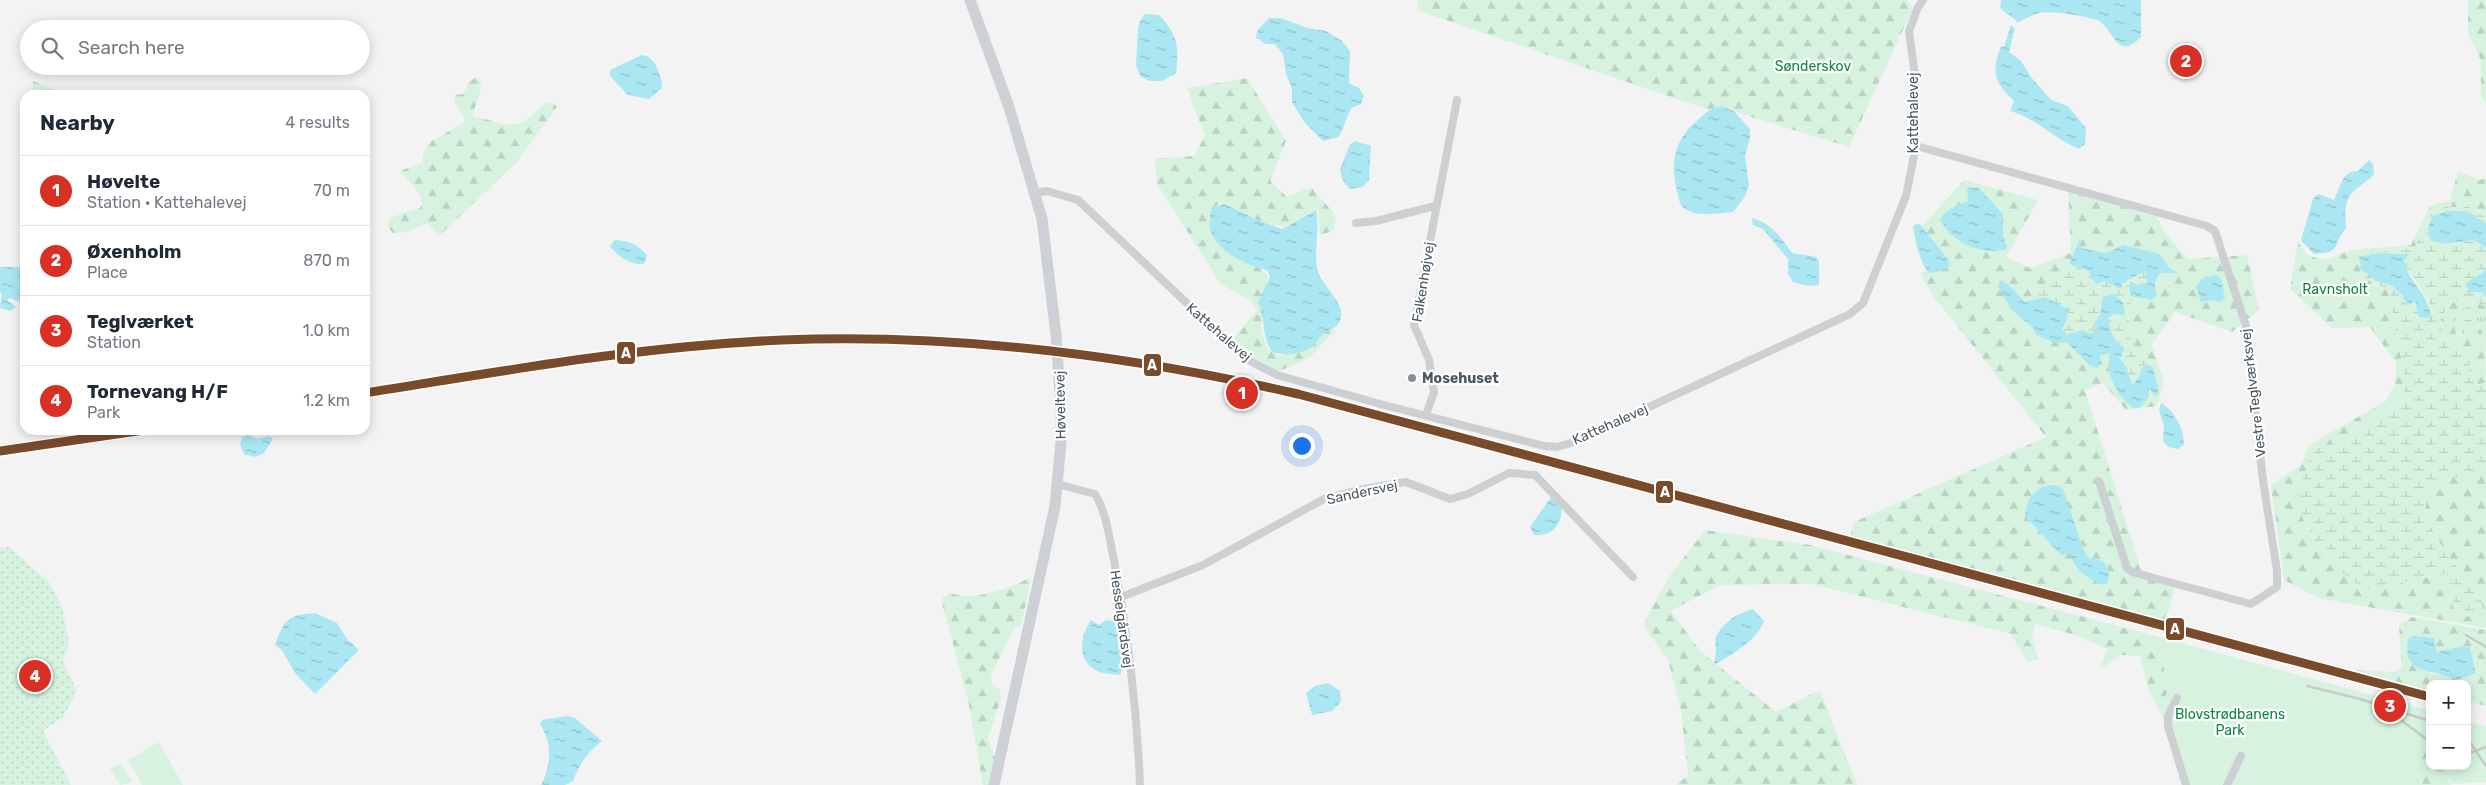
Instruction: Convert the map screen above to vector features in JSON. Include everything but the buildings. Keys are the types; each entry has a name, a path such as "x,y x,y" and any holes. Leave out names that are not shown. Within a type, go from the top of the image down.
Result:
{"street":[{"name":"Høveltevej","path":"970,0 1009,106 1043,226 1060,374 1061,442 1058,484 1043,566 994,785"},
{"name":"Kattehalevej","path":"1035,193 1047,191 1078,200 1250,361 1276,375 1544,446 1557,447 1580,439 1850,314 1863,303 1903,205 1916,146 1915,76 1909,31 1923,0"},
{"name":"Falkenhøjvej","path":"1426,414 1434,392 1429,360 1414,326 1457,100"},
{"name":"Vestre Teglværksvej","path":"1916,146 2207,226 2216,231 2246,326 2277,587 2251,604 2132,572 2127,568 2099,481"},
{"path":"1356,223 1376,221 1436,206"},
{"name":"Sandersvej","path":"1121,597 1203,565 1324,499 1368,488 1406,482 1450,499 1468,494 1509,473 1535,475 1633,577"},
{"name":"Hesselgårdsvej","path":"1058,484 1095,494 1104,512 1121,597 1138,735 1140,785"},
{"path":"2177,698 2168,716 2168,726 2186,785"},
{"path":"2227,785 2241,756"}],"green space":[{"name":"Sønderskov","path":"1417,0 1907,0 1913,8 1849,147 1735,112 1722,106 1709,110 1419,11"},
{"path":"2468,0 2486,0 2486,104 2481,96 2481,60 2468,34"},
{"path":"479,78 481,88 473,116 512,125 523,122 548,102 557,107 516,163 439,236 428,223 406,232 393,233 387,226 389,220 395,216 420,208 422,204 419,194 401,173 402,170 422,163 424,151 432,141 466,121 454,101 454,95 463,94 469,82"},
{"path":"1247,78 1286,141 1270,181 1287,197 1311,187 1336,216 1333,231 1320,235 1318,208 1286,226 1270,226 1223,203 1210,209 1209,224 1213,236 1219,244 1249,261 1268,276 1261,331 1268,350 1280,356 1315,342 1327,326 1335,331 1309,358 1272,374 1232,341 1257,310 1249,300 1221,284 1157,184 1155,159 1194,156 1205,136 1187,88"},
{"path":"33,81 56,90 33,90"},
{"name":"Ravnsholt","path":"2458,171 2479,180 2486,178 2486,218 2469,207 2427,221 2415,247 2356,255 2373,285 2389,288 2403,367 2405,396 2392,409 2376,413 2357,438 2313,449 2310,459 2306,528 2327,558 2356,582 2378,590 2410,580 2446,574 2456,592 2481,600 2438,540 2425,516 2427,488 2442,477 2471,477 2486,472 2486,628 2318,598 2284,580 2271,485 2302,464 2309,445 2386,401 2395,385 2396,363 2370,327 2332,328 2290,289 2298,241 2307,255 2324,260 2351,250 2411,245 2430,206 2450,200"},
{"path":"1964,180 2038,200 2006,257 2030,268 2071,253 2068,191 2157,217 2165,233 2188,259 2247,255 2259,310 2232,332 2175,312 2152,344 2164,382 2157,406 2126,410 2103,383 2085,390 2141,570 2175,587 2169,610 2163,621 1850,537 1854,522 2046,437 1933,296 1921,274 1943,253 1922,226"},
{"path":"2445,207 2469,207 2486,218 2486,223 2467,211 2428,228 2431,240 2445,244 2474,240 2486,248 2486,270 2479,274 2486,298 2486,307 2469,299 2450,301 2441,319 2443,337 2470,357 2469,373 2478,385 2486,382 2486,472 2471,477 2442,477 2427,488 2425,516 2438,540 2481,600 2484,612 2474,617 2459,616 2452,606 2456,592 2446,574 2413,580 2379,590 2367,588 2353,581 2327,557 2316,542 2301,513 2299,501 2302,481 2313,449 2357,438 2376,413 2392,409 2405,396 2403,367 2389,288 2370,281 2362,274 2356,255 2415,247 2431,214","holes":["2377,253 2408,254 2404,261 2406,268 2430,304 2419,317 2415,302 2406,304 2402,295 2391,285"]},
{"path":"2069,264 2090,271 2114,288 2121,289 2122,283 2145,271 2147,282 2129,293 2131,296 2129,325 2131,345 2138,347 2153,368 2148,364 2142,368 2139,377 2132,385 2127,368 2120,359 2119,345 2112,336 2109,325 2109,318 2114,313 2124,315 2125,308 2103,298 2100,315 2094,324 2097,330 2067,335 2062,329 2067,319 2068,309 2045,297 2033,298"},
{"path":"2469,299 2486,307 2486,314 2472,305 2456,310 2452,319 2456,334 2469,338 2462,325 2465,320 2476,320 2485,338 2486,382 2478,386 2469,373 2470,357 2443,337 2441,319 2450,301"},
{"path":"2472,305 2486,314 2486,360 2485,338 2476,320 2469,339 2454,331 2452,319 2456,310"},
{"path":"1705,530 1810,545 2160,637 2167,692 2162,715 2149,692 2140,656 2120,655 2099,670 2107,649 2075,635 2035,624 2032,637 2038,660 2027,662 2011,634 1811,584 1720,585 1671,611 1700,651 1776,712 1820,690 1857,785 1676,785 1688,775 1681,710 1668,660 1643,625 1668,578"},
{"path":"9,547 49,582 62,606 69,643 63,662 77,691 63,717 43,731 71,785 0,785 0,548"},
{"path":"1031,578 1021,626 1014,628 991,675 992,684 1000,690 1001,698 988,739 995,757 991,785 983,785 968,700 942,603 943,597 950,593 970,596 990,593 1010,587"},
{"path":"2412,617 2486,630 2486,706 2471,702 2471,680 2457,680 2426,680 2426,690 2355,670 2393,672 2402,668 2399,625","holes":["2434,638 2437,652 2463,646 2470,647 2476,673 2457,680 2449,675 2430,673"]},
{"name":"Blovstrødbanens Park","path":"2160,637 2426,710 2426,752 2423,750 2417,755 2422,785 2182,785 2162,715 2167,692"},
{"path":"2471,722 2486,726 2486,782 2452,784 2444,770 2471,770"},
{"path":"159,742 183,785 142,785 128,760"},
{"path":"2423,750 2426,752 2426,770 2444,770 2451,785 2422,785 2417,755"},
{"path":"121,763 132,782 120,785 110,769"}],"water":[{"path":"2001,0 2141,0 2141,37 2133,44 2120,45 2097,20 2068,14 2044,12 2018,22 2000,8"},
{"path":"1145,14 1159,15 1174,35 1176,41 1176,73 1162,81 1149,81 1140,76 1136,65 1138,28"},
{"path":"1269,18 1280,18 1308,28 1326,31 1342,41 1350,51 1349,83 1359,88 1364,96 1361,104 1351,108 1339,137 1323,141 1305,123 1292,102 1292,88 1286,74 1283,54 1275,44 1266,44 1256,38 1257,31"},
{"path":"2011,25 2015,28 2009,52 2021,61 2031,77 2051,100 2068,106 2086,128 2085,144 2079,149 2061,140 2028,118 2010,111 2014,101 1998,82 1995,70 2001,46 2004,47"},
{"path":"642,55 651,59 657,67 662,83 662,88 649,99 628,95 610,76 610,70"},
{"path":"1722,106 1735,112 1750,129 1750,138 1745,156 1749,185 1744,198 1733,212 1709,214 1692,212 1682,206 1679,199 1674,170 1676,151 1684,135 1704,114 1715,107"},
{"path":"1356,141 1371,146 1369,180 1363,187 1350,189 1343,181 1340,170 1350,144"},
{"path":"2369,160 2373,164 2374,175 2358,187 2347,201 2346,228 2335,247 2329,252 2314,254 2301,240 2313,199 2318,194 2334,200 2345,177 2352,172 2358,171"},
{"path":"1978,187 2003,214 2003,236 2007,247 2005,250 1985,250 1967,245 1951,235 1940,219 1952,208 1968,201 1967,188"},
{"path":"1224,204 1266,224 1282,229 1316,210 1318,273 1339,305 1341,319 1337,325 1323,334 1310,348 1294,354 1272,352 1266,339 1258,303 1270,277 1267,270 1234,257 1220,246 1215,239 1210,226 1211,208"},
{"path":"2447,211 2467,211 2486,223 2486,248 2474,240 2445,244 2430,240 2428,228 2432,217"},
{"path":"1752,218 1770,227 1780,236 1792,253 1816,257 1819,261 1819,285 1808,286 1793,282 1788,274 1788,259 1763,229 1753,225"},
{"path":"1920,224 1948,259 1950,266 1938,272 1929,273 1925,268 1920,257 1913,228 1914,225"},
{"path":"2080,239 2081,248 2106,253 2123,245 2160,254 2169,268 2178,273 2160,273 2155,284 2157,296 2151,300 2131,296 2129,289 2132,283 2139,285 2147,282 2145,271 2122,283 2121,289 2104,281 2096,284 2091,278 2089,271 2069,264"},
{"path":"615,240 629,242 640,248 647,255 644,264 629,262 617,254 610,246"},
{"path":"2377,253 2409,254 2404,261 2410,276 2427,302 2431,318 2419,317 2415,302 2406,304 2402,295 2391,285 2376,281 2361,269 2359,257"},
{"path":"0,267 20,267 20,302 10,298 7,300 16,307 11,311 0,308 2,293 0,293"},
{"path":"2486,270 2486,298 2483,292 2470,292 2465,284"},
{"path":"2213,275 2218,276 2222,281 2225,299 2220,302 2213,300 2201,302 2196,287 2201,279"},
{"path":"2000,280 2008,284 2025,302 2045,297 2068,309 2067,319 2062,329 2067,335 2082,330 2091,334 2097,330 2094,324 2100,315 2103,297 2113,294 2123,302 2125,315 2114,314 2109,318 2110,328 2113,336 2124,350 2120,359 2127,368 2132,385 2139,377 2142,368 2148,364 2153,368 2159,392 2155,396 2149,387 2149,397 2139,408 2133,408 2113,384 2109,369 2110,353 2099,356 2102,364 2097,368 2089,365 2068,343 2055,343 2037,335 2032,327 2012,310 1998,286"},
{"path":"2161,403 2170,410 2180,426 2184,444 2178,449 2169,447 2163,441 2164,425 2159,411"},
{"path":"248,435 258,439 269,436 273,439 264,453 256,457 244,454 240,445 242,437"},
{"path":"2056,485 2063,489 2084,551 2089,558 2100,560 2108,568 2108,583 2102,585 2082,573 2075,565 2070,553 2061,555 2025,516 2030,498 2037,490"},
{"path":"1552,496 1562,505 1562,512 1556,528 1541,535 1534,535 1530,527"},
{"path":"1753,609 1764,621 1760,628 1743,647 1714,665 1715,638 1719,632 1731,619"},
{"path":"315,613 337,623 347,639 359,650 315,694 295,673 282,650 275,645 284,624 288,620 298,615"},
{"path":"1091,620 1099,625 1106,620 1118,622 1123,669 1120,675 1097,671 1086,661 1082,647 1084,633"},
{"path":"2413,636 2434,638 2437,652 2463,646 2470,647 2476,673 2457,680 2415,666 2407,652 2408,640"},
{"path":"1328,683 1340,691 1341,702 1332,711 1312,715 1306,693 1315,686"},
{"path":"568,716 575,718 602,741 584,759 573,781 565,785 541,785 549,762 549,746 540,725 542,720"}],"railway":[{"path":"2466,635 2486,647"},
{"path":"2307,686 2360,699 2426,720"},
{"path":"2393,714 2426,739"},
{"path":"2471,744 2486,766"},
{"path":"2471,753 2486,747"}],"transit line":[{"name":"A","path":"370,392 521,368 625,354 730,343 782,340 913,340 1042,350 1106,358 1170,368 1298,394 2426,696"},
{"name":"A","path":"0,451 110,435"}],"place":[{"name":"Øxenholm","path":"2186,61"},
{"name":"Mosehuset","path":"1412,378"},
{"name":"Høvelte","path":"1242,393"},
{"name":"Tornevang H/F","path":"35,676"},
{"name":"Teglværket","path":"2390,706"}]}
